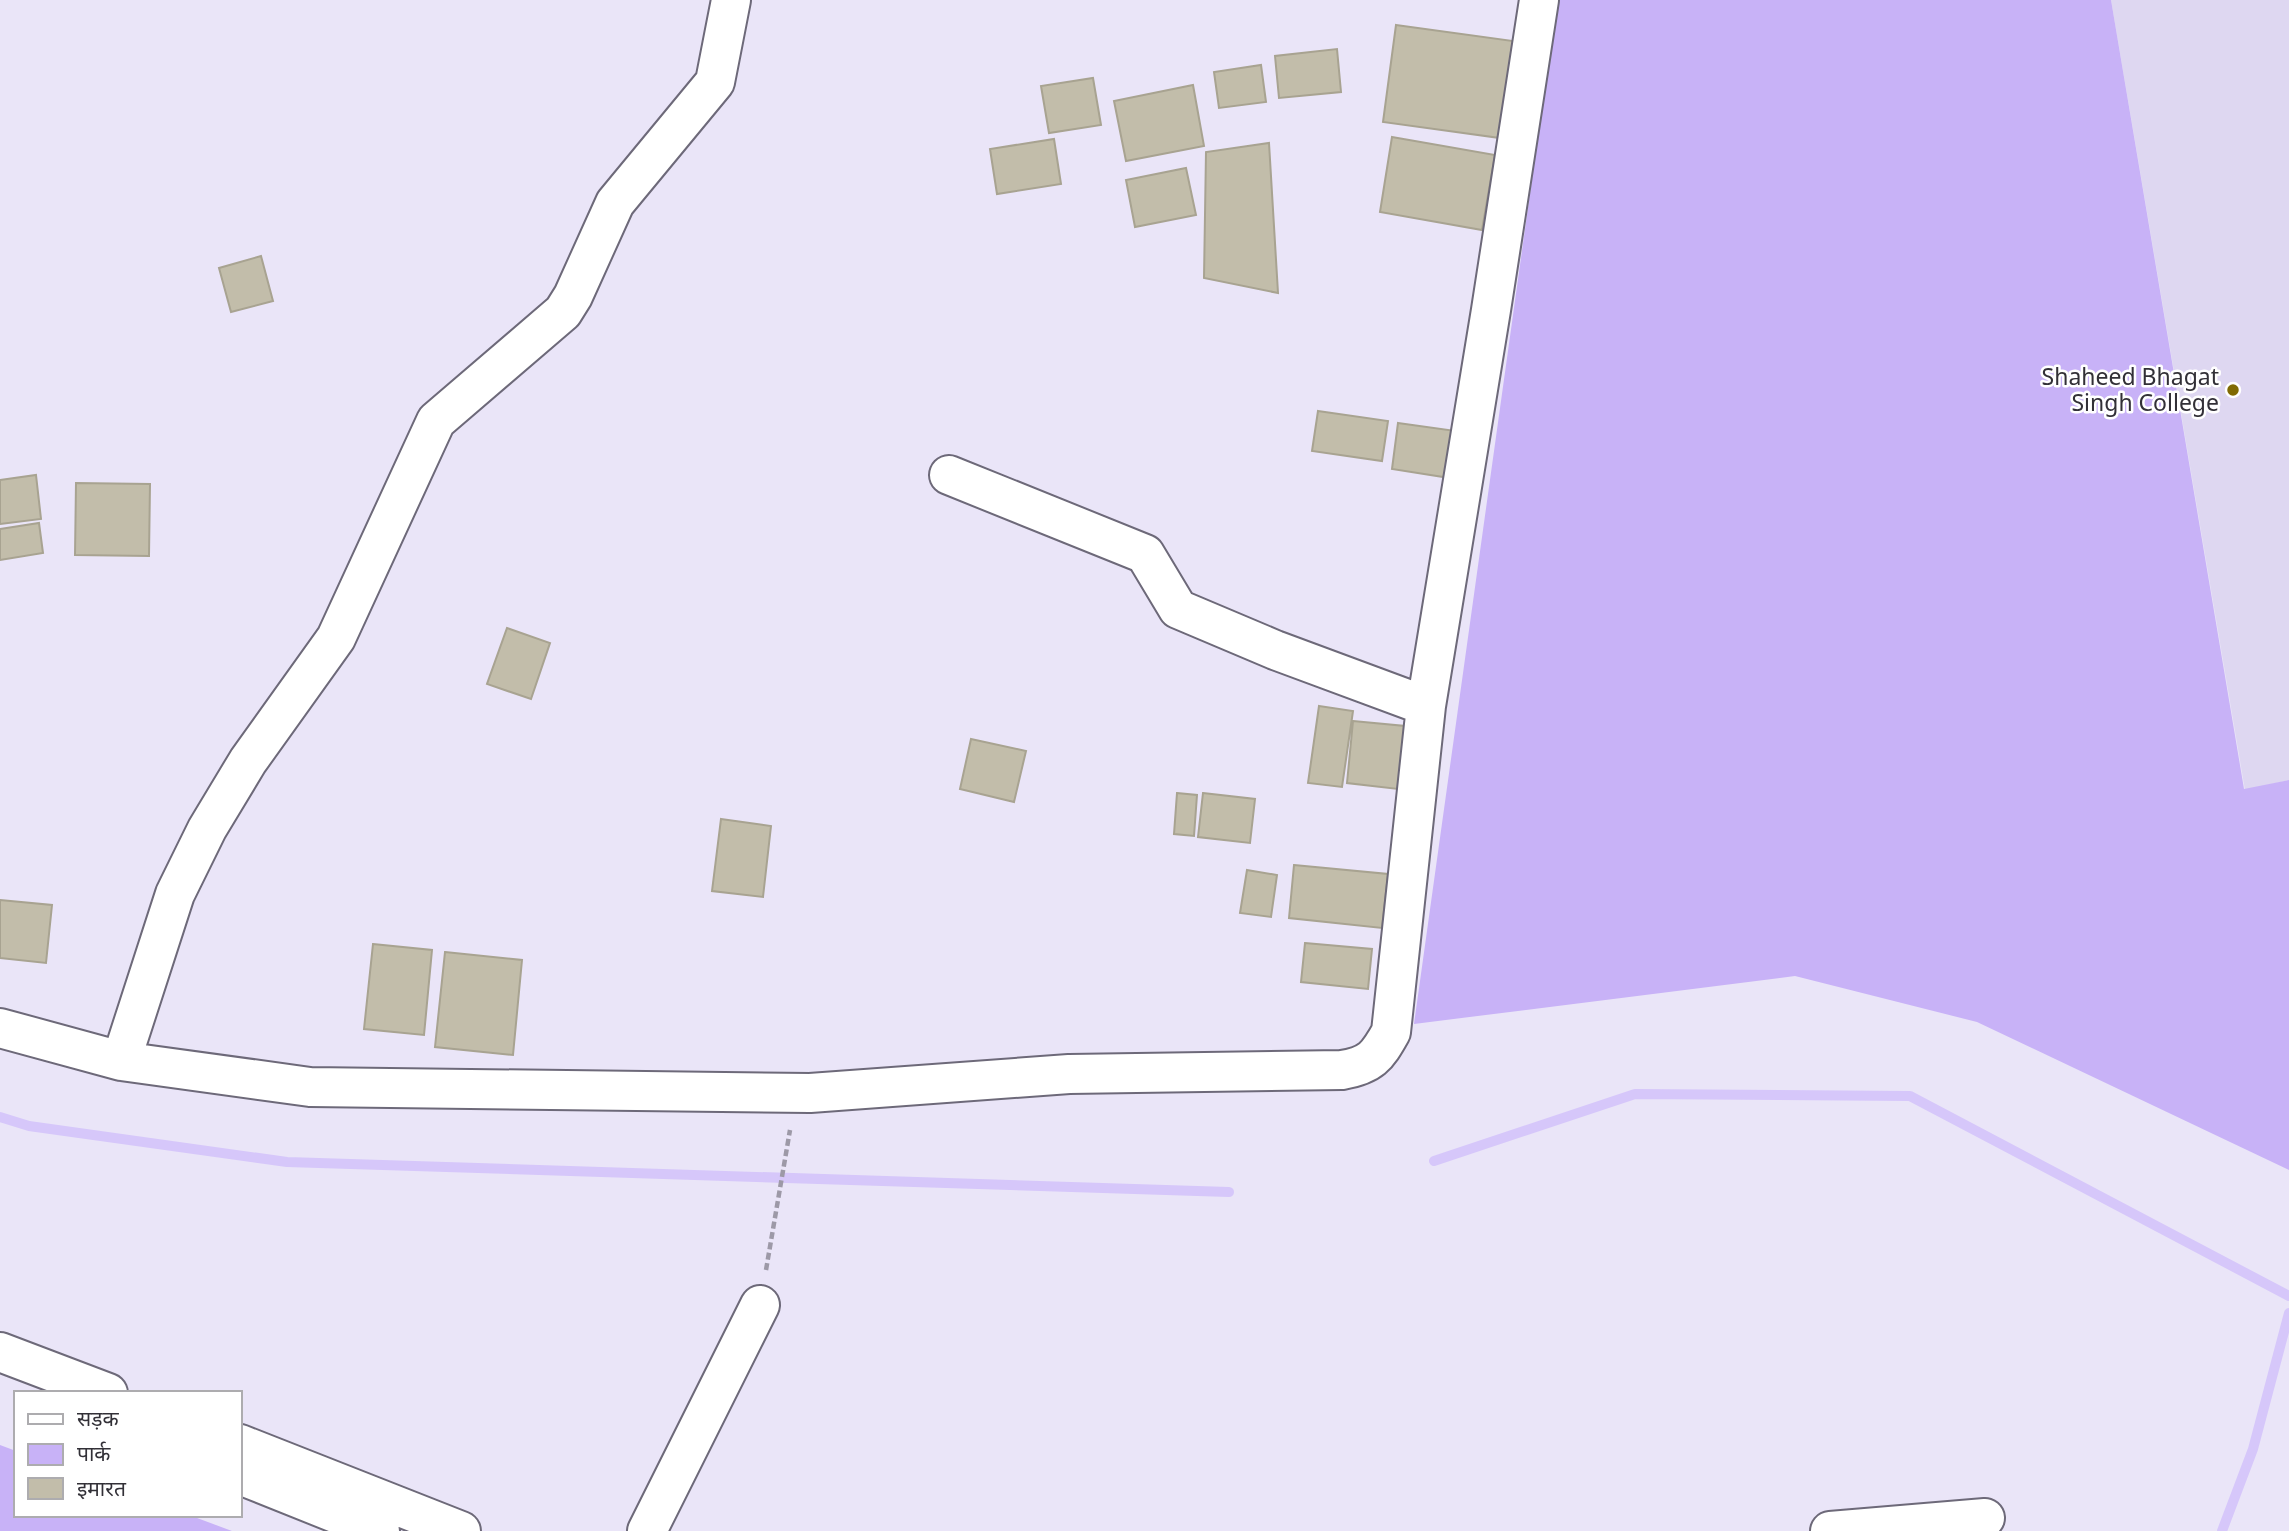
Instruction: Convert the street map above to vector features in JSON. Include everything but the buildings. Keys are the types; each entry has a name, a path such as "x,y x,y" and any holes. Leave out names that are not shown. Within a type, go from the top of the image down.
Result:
{"street":[{"path":"121,1061 175,894 201,839 248,761 336,638 436,421 563,312 573,296 615,202 715,82 731,0"},
{"path":"0,1028 121,1061 310,1087 797,1093 1069,1074 1342,1070 1363,1066 1379,1052 1391,1032 1426,706 1539,0"},
{"path":"948,475 1145,554 1178,609 1275,650 1426,706"},
{"path":"647,1531 760,1305"},
{"path":"0,1352 103,1391"},
{"path":"0,1378 31,1391"},
{"path":"242,1445 461,1531"},
{"path":"242,1476 380,1531"},
{"path":"1830,1531 1985,1518"}],"path":[{"path":"760,1305 797,1093"}],"shaded area":[{"name":"Shaheed Bhagat Singh College","path":"2111,0 2289,0 2289,780 2245,790"}],"green space":[{"path":"1557,0 2111,0 2244,789 2289,780 2289,1170 1977,1022 1795,976 1414,1024"},
{"path":"0,1445 14,1450 14,1517 194,1517 232,1531 0,1531"}],"waterway":[{"path":"1434,1161 1635,1094 1910,1096 2289,1296"},
{"path":"0,1117 29,1126 287,1162 1229,1192"},
{"path":"2222,1531 2253,1449 2289,1313"}],"place":[{"name":"Shaheed Bhagat Singh College","path":"2233,390"}]}
